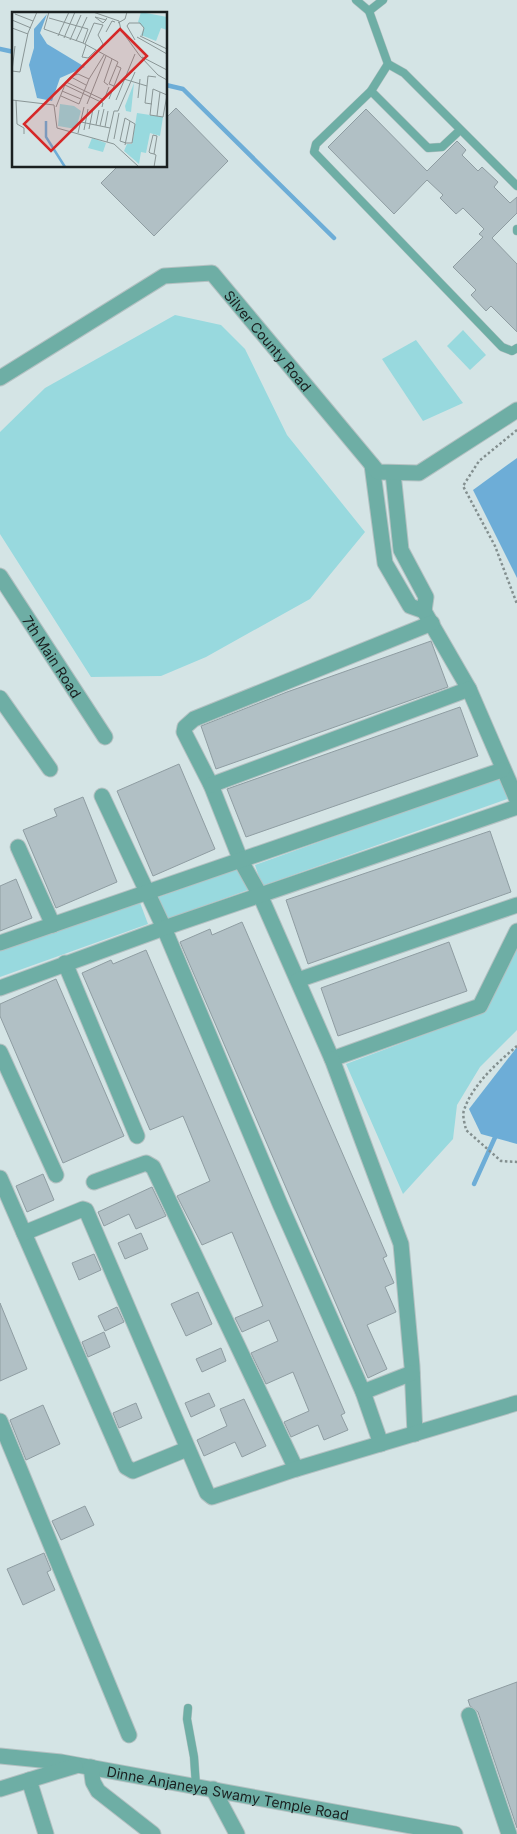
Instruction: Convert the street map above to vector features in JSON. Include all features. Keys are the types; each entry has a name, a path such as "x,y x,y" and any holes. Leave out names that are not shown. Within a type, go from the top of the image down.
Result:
{"street":[{"name":"Silver County Road","path":"0,378 164,276 212,273 378,472 419,474 517,410"},
{"path":"372,465 385,563 410,606 428,617"},
{"path":"393,473 401,550 426,597 428,617 469,689 502,770 517,800"},
{"name":"7th Main Road","path":"0,576 105,737"},
{"path":"415,1434 401,1244 332,1059 260,895 242,861 211,785 184,732 189,722 428,617"},
{"path":"211,785 469,689"},
{"path":"0,698 50,769"},
{"path":"0,943 502,770"},
{"path":"102,796 164,928 276,1195 363,1392 381,1444"},
{"path":"0,988 164,928 517,806"},
{"path":"18,847 53,925"},
{"path":"298,980 517,905"},
{"path":"332,1059 480,1006 517,931"},
{"path":"65,964 136,1136"},
{"path":"0,1052 56,1175"},
{"path":"94,1182 146,1163 153,1167 296,1469"},
{"path":"0,1178 126,1467 133,1471 187,1449"},
{"path":"24,1233 86,1210 187,1449 207,1493 212,1497 296,1469 517,1403"},
{"path":"363,1392 412,1373"},
{"path":"0,1421 129,1734"},
{"path":"469,1715 509,1834"},
{"name":"Dinne Anjaneya Swamy Temple Road","path":"0,1756 85,1766 455,1834"},
{"path":"0,1790 29,1780 85,1766 98,1791 153,1834"},
{"path":"29,1780 46,1834"},
{"path":"213,1789 237,1834"}],"lane":[{"path":"356,0 369,11 388,64 404,73 459,131 517,186"},
{"path":"369,11 383,0"},
{"path":"388,64 371,91 316,144 314,152 502,347 512,351 517,348"},
{"path":"371,91 428,148 442,147 459,131"},
{"path":"188,1708 187,1719 194,1757 196,1786"}],"path":[{"path":"517,430 479,460 463,486 495,546 517,604"},
{"path":"517,1046 496,1064 476,1088 463,1112 466,1130 501,1161 517,1162"}],"shaded area":[{"path":"175,315 221,325 245,349 287,435 365,532 310,599 206,657 161,676 91,677 0,534 0,432 45,388"},
{"path":"463,330 486,355 470,370 447,346"},
{"path":"416,340 463,403 423,421 382,359"},
{"path":"517,458 517,578 473,490"},
{"path":"502,776 510,798 262,886 255,865"},
{"path":"240,868 248,890 164,920 156,898"},
{"path":"139,900 148,924 0,977 0,950"},
{"path":"517,943 517,1030 480,1067 457,1105 453,1139 403,1194 346,1064 482,1013"},
{"path":"517,1047 517,1144 481,1134 469,1109"}],"building":[{"path":"176,108 228,161 154,236 101,183 116,168 168,168 168,116"},
{"path":"366,109 427,171 457,141 466,150 462,155 478,171 482,167 498,182 494,187 510,203 517,197 517,213 492,238 517,264 517,332 491,306 486,311 471,295 476,290 453,267 483,237 479,234 484,229 463,208 456,214 440,198 443,195 427,180 394,214 328,147"},
{"path":"431,641 448,687 216,769 201,726 287,692"},
{"path":"460,707 478,756 246,837 227,789"},
{"path":"179,764 215,849 153,876 117,791"},
{"path":"83,797 117,882 56,908 23,830 57,816 54,809"},
{"path":"490,831 511,892 308,964 286,900"},
{"path":"16,879 32,918 0,931 0,886"},
{"path":"242,922 387,1256 383,1258 394,1283 385,1287 396,1312 367,1325 387,1369 368,1378 180,942 210,929 212,935"},
{"path":"449,942 467,991 338,1036 321,988"},
{"path":"146,950 345,1413 341,1415 348,1430 324,1440 318,1425 291,1437 284,1422 309,1411 293,1372 266,1384 251,1353 278,1341 269,1320 242,1332 235,1318 263,1306 232,1232 202,1245 177,1196 210,1181 183,1116 150,1130 82,973 111,960 113,964"},
{"path":"56,979 124,1136 63,1163 0,1016 0,1004"},
{"path":"43,1174 54,1200 27,1212 16,1186"},
{"path":"152,1187 166,1216 136,1229 129,1214 104,1226 98,1212"},
{"path":"141,1233 148,1249 125,1259 118,1243"},
{"path":"94,1254 101,1270 79,1280 72,1263"},
{"path":"198,1292 212,1324 186,1336 171,1304"},
{"path":"0,1303 27,1369 0,1381"},
{"path":"117,1307 124,1322 105,1331 98,1316"},
{"path":"104,1332 110,1347 88,1357 82,1342"},
{"path":"221,1348 226,1361 202,1372 196,1359"},
{"path":"209,1393 215,1406 191,1417 185,1403"},
{"path":"244,1399 266,1446 242,1457 235,1442 204,1456 197,1440 227,1426 220,1409"},
{"path":"136,1403 142,1418 119,1428 113,1413"},
{"path":"43,1405 60,1444 26,1460 10,1420"},
{"path":"85,1506 94,1525 61,1540 52,1521"},
{"path":"44,1553 51,1570 47,1572 55,1590 23,1605 7,1569"},
{"path":"517,1682 517,1828 478,1712 470,1706 468,1700"}],"waterway":[{"path":"0,49 12,52"},
{"path":"168,85 183,89 334,238"},
{"path":"474,1184 497,1133"}]}
